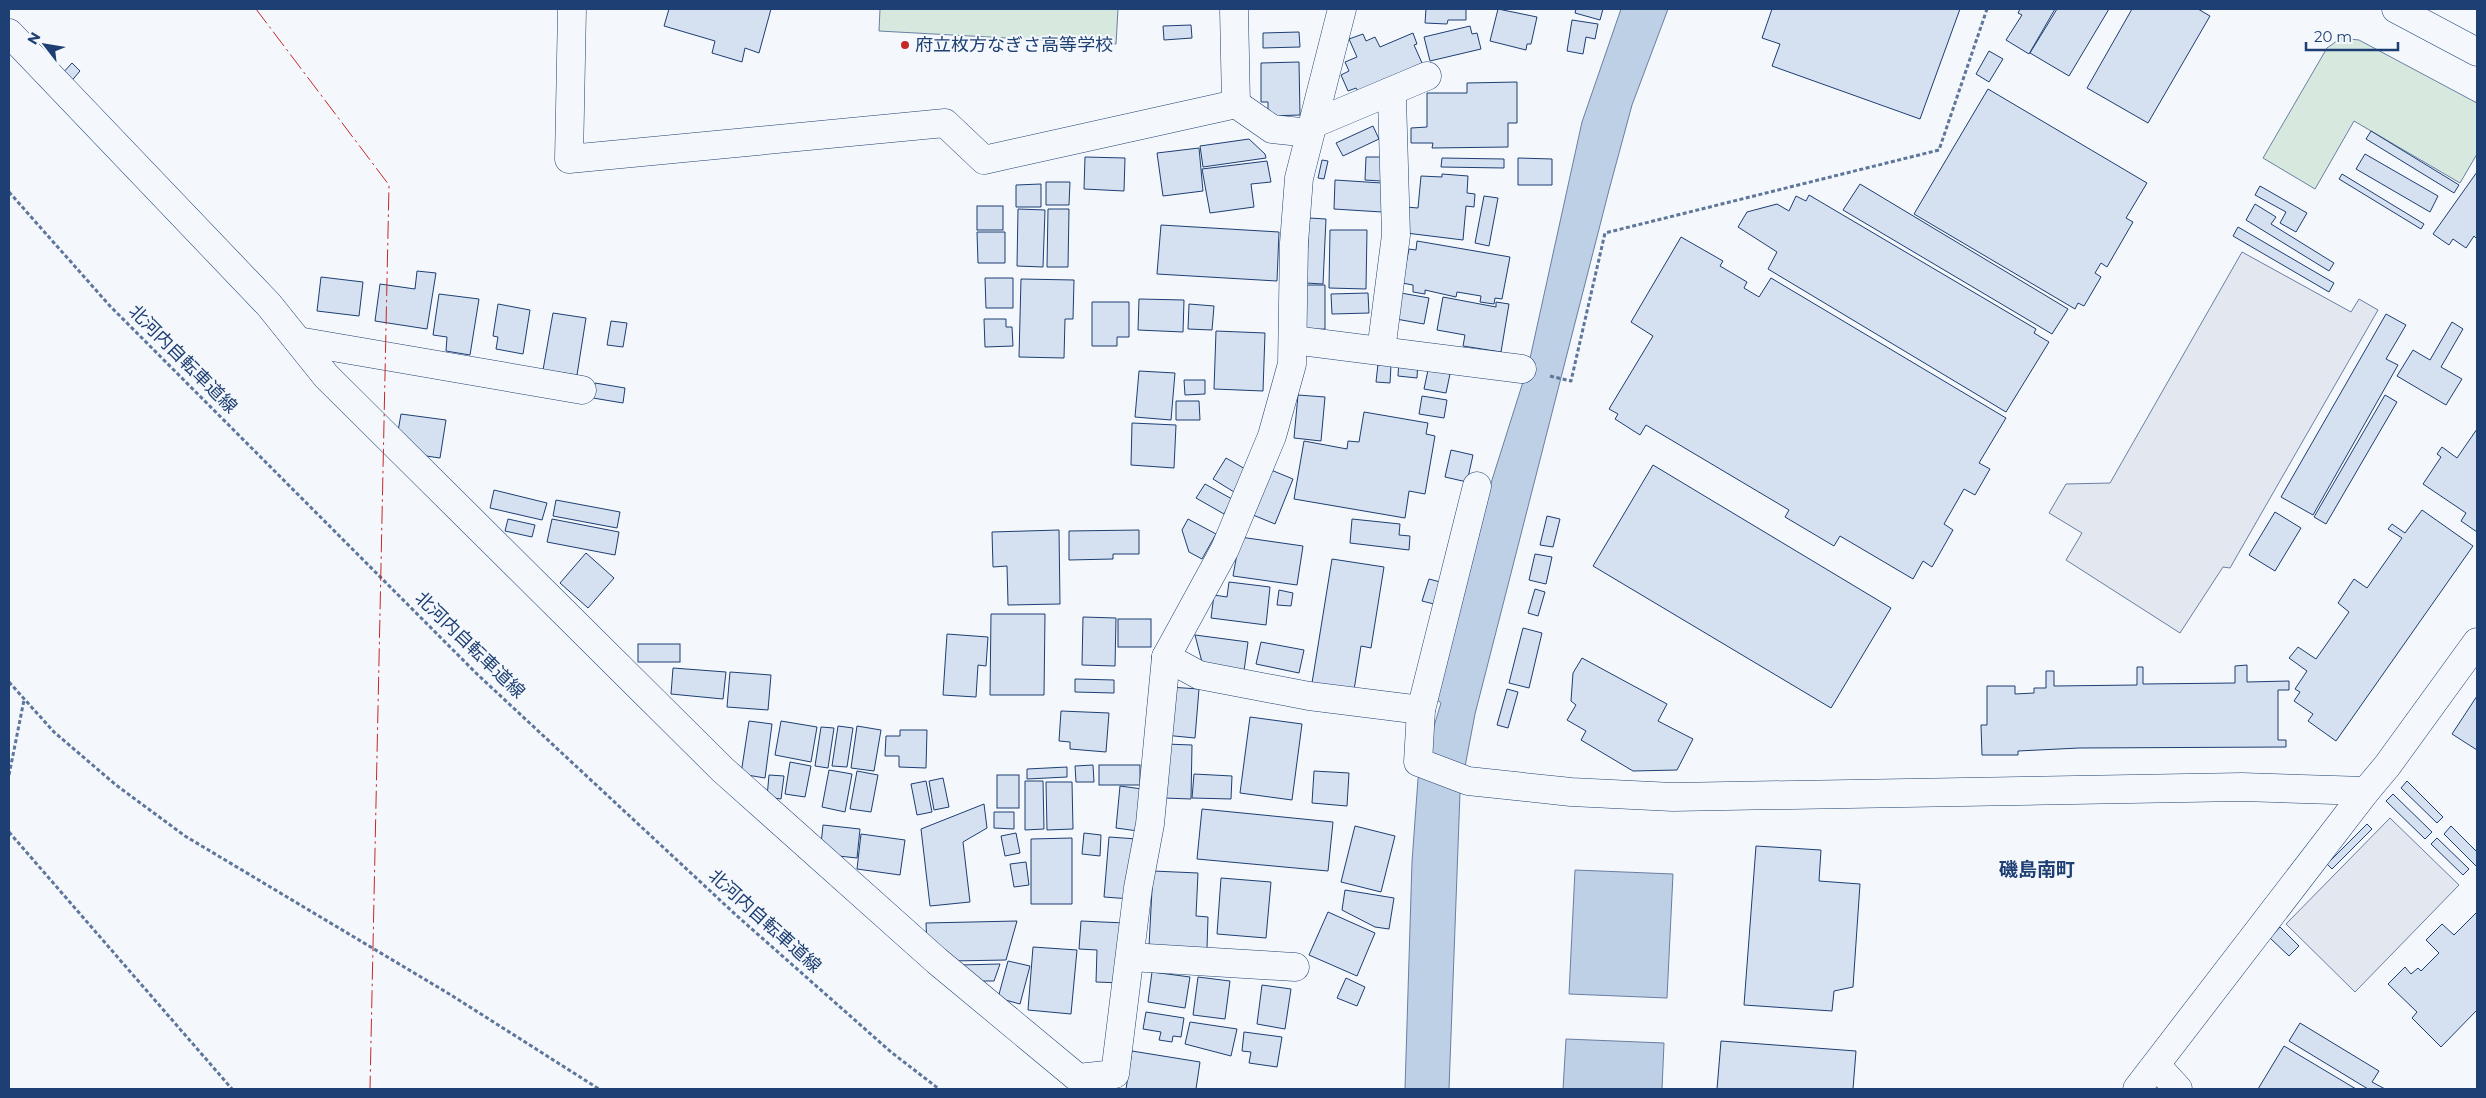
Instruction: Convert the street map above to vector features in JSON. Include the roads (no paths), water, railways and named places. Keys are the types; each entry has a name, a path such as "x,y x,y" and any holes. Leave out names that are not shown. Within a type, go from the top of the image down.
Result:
{"street":[{"path":"572,9 569,159 945,123 984,160 1236,104 1272,129 1312,129 1389,92 1428,76"},
{"path":"1234,9 1236,104"},
{"path":"9,33 269,305 326,376 723,770 937,961 1078,1078 1115,1074 1138,888 1150,824 1166,657 1225,549 1272,436 1292,364 1294,243 1298,188 1342,9"},
{"path":"2396,9 2477,52"},
{"path":"1380,351 1396,235 1392,98 1389,92"},
{"path":"1293,340 1522,369"},
{"path":"298,341 582,390"},
{"path":"1477,486 1421,710 1418,762 1468,781 1571,792 1673,797 2242,787 2366,791"},
{"path":"2137,1089 2387,766 2477,642"},
{"path":"1166,657 1199,675 1309,696 1421,710"},
{"path":"1130,957 1295,967"},
{"path":"2156,1065 2178,1089"}],"water":[{"path":"1621,9 1668,9 1632,105 1475,714 1460,793 1449,1089 1405,1089 1412,862 1418,779 1441,703 1437,700 1492,480 1529,363 1582,122"},
{"path":"1575,870 1673,874 1667,998 1569,994"},
{"path":"1566,1039 1664,1043 1662,1089 1563,1089"}],"place":[{"name":"府立枚方なぎさ高等学校","path":"905,45"}],"district":[{"name":"磯島南町","path":"2037,869"}]}
